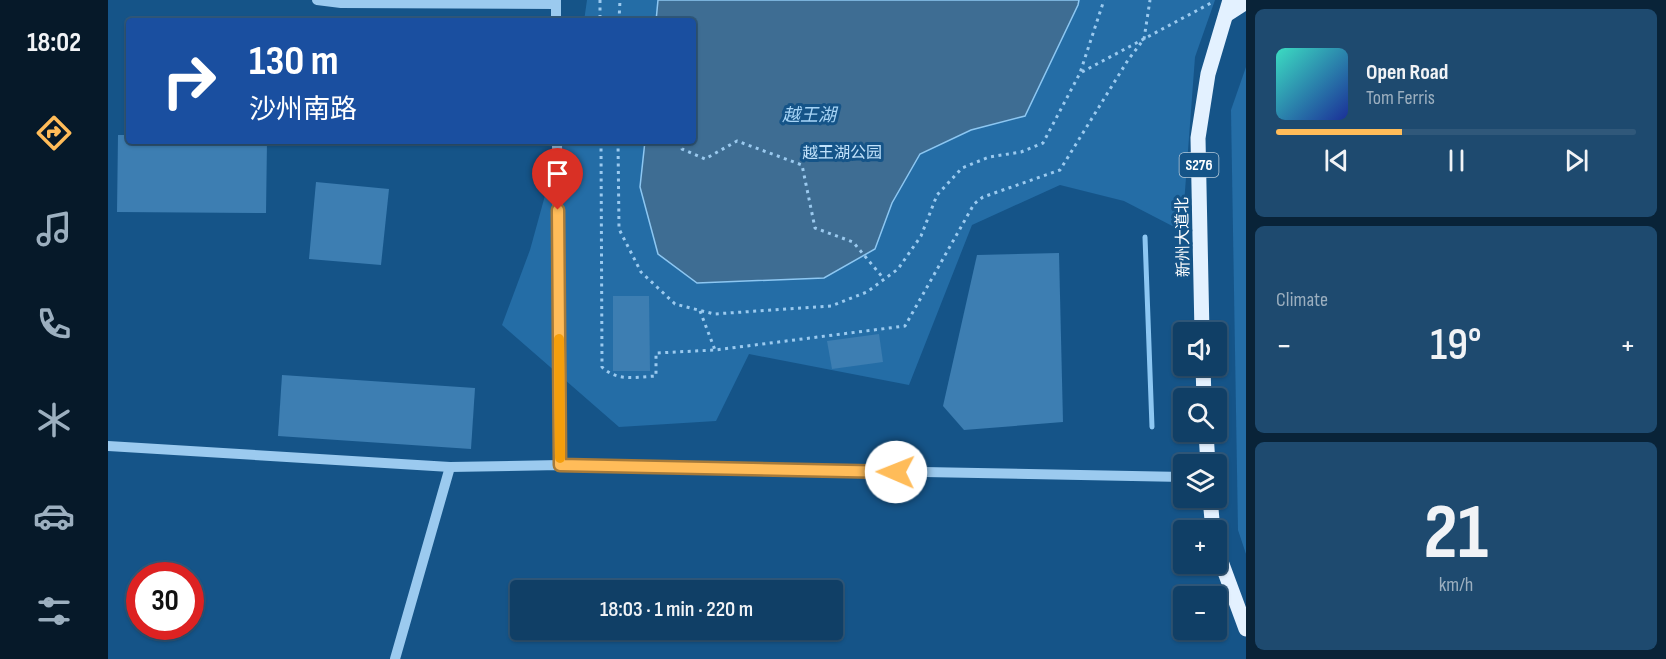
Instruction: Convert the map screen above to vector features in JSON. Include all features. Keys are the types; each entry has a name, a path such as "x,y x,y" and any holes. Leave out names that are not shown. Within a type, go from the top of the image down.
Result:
{"main road":[{"path":"1228,7 1246,2"},
{"name":"新州大道北","path":"1202,322 1198,138 1208,74 1228,7"},
{"path":"1226,574 1246,629"}],"street":[{"path":"317,0 556,2 556,18"},
{"path":"557,144 560,465"},
{"path":"108,446 450,467 560,465 1173,477"},
{"path":"394,659 450,467"}],"path":[{"path":"600,0 600,18"},
{"path":"619,18 620,0"},
{"path":"618,144 619,229 641,272 675,304 714,314 831,306 867,292 898,269 921,236 937,195 962,168 989,157 1021,152 1043,143 1080,73 1104,0"},
{"path":"601,144 602,367 610,374 622,378 657,376 656,352 715,350 906,326 974,204 983,197 1060,170 1128,60 1144,39 1150,0"},
{"path":"1080,73 1217,0"},
{"path":"681,144 682,149 705,159 736,141 802,165 815,228 853,242 884,279"},
{"path":"700,310 715,350"}],"green space":[{"name":"越王湖公园","path":"587,0 1215,0 1195,57 1182,231 1124,201 1060,185 972,225 909,385 749,354 716,421 619,427 502,325 530,250 559,144 696,144 696,18 584,18"},
{"path":"1246,67 1246,554 1238,530 1231,110"}],"water":[{"name":"越王湖","path":"658,0 1079,0 1025,116 971,130 920,154 892,203 875,249 824,278 697,283 658,254 640,187 645,144 696,144 696,18 656,18"}],"building":[{"path":"118,135 126,135 126,144 267,144 266,213 117,212"},
{"path":"316,182 389,189 381,265 309,259"},
{"path":"1059,253 1063,422 964,430 943,406 977,255"},
{"path":"613,296 649,296 650,371 613,371"},
{"path":"879,334 883,362 832,369 827,341"},
{"path":"282,375 475,388 471,449 278,436"}],"waterway":[{"path":"1145,237 1152,427"}],"slow traffic":[{"path":"559,339 560,458"}],"route":[{"path":"558,210 560,465 896,472"}]}
